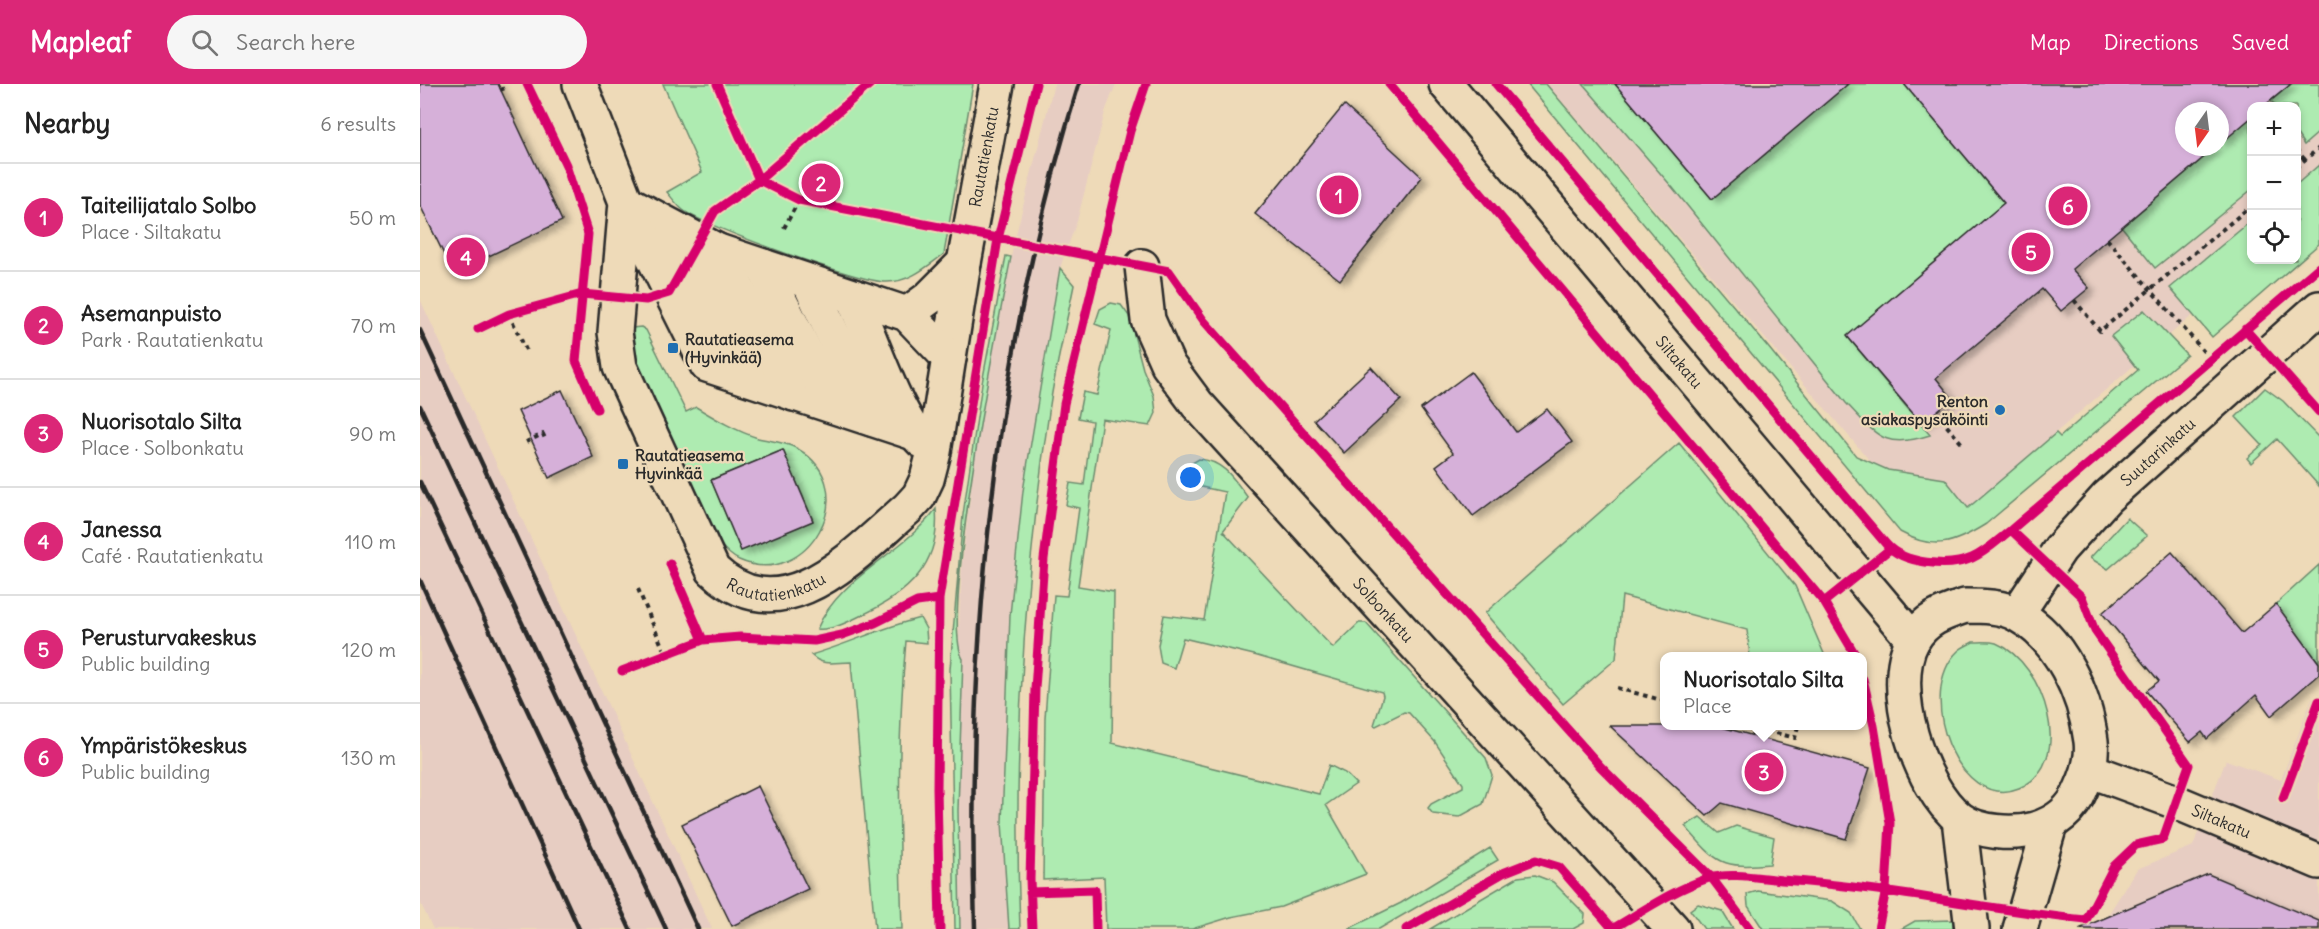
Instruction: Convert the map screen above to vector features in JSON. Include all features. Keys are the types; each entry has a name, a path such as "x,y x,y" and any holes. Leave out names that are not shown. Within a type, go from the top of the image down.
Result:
{"street":[{"name":"Rautatienkatu","path":"580,84 626,202 615,332 620,367 713,570 727,583 750,594 798,592 820,582 908,508 919,496 927,479 924,443 950,358 964,263 997,84"},
{"name":"Siltakatu","path":"1446,84 1913,640"},
{"path":"626,202 718,251 907,314 950,358"},
{"path":"626,202 707,365 872,419 924,443"},
{"path":"675,230 748,377"},
{"path":"718,251 794,394"},
{"path":"907,314 929,298 964,263"},
{"path":"763,266 832,405"},
{"name":"Solbonkatu","path":"1142,266 1148,320 1168,365 1197,404 1672,929"},
{"path":"809,282 872,419"},
{"path":"852,296 902,411 924,443"},
{"name":"Suutarinkatu","path":"2017,614 2060,549 2107,497 2319,308"},
{"path":"2020,929 2050,825 2078,797 2089,770 2091,742 2071,676 2048,638 2017,614 1988,606 1965,606 1934,616 1913,640 1905,667 1903,691 1913,745 1928,779 1959,819 1975,827 1999,831 2026,831 2050,825"},
{"name":"Siltakatu","path":"2089,770 2176,802 2319,862"},
{"path":"1959,819 1972,929"}],"path":[{"path":"499,84 501,89 507,87"},
{"path":"2301,163 2319,148"},
{"path":"2301,155 2305,160"},
{"path":"783,232 795,198 810,202"},
{"path":"2074,300 2100,331 2247,209"},
{"path":"2107,239 2210,358"},
{"path":"498,319 519,311"},
{"path":"509,314 526,350"},
{"path":"2201,366 2218,351"},
{"path":"1935,412 1964,446"},
{"path":"525,442 543,434 546,441"},
{"path":"638,589 670,652 654,658"},
{"path":"1617,688 1660,700"},
{"path":"1765,730 1795,738 1797,730"}],"shaded area":[{"path":"1054,84 1116,84 1105,112 1077,221 1060,268 1023,491 1002,822 1009,929 960,929 958,810 963,659 958,650 962,564 975,456 991,360 1014,242"},
{"path":"1547,84 2319,84 2319,206 2301,222 2301,102 2247,102 2247,264 2252,264 1968,508 1907,504"},
{"path":"420,299 712,929 433,929 420,902"},
{"path":"2312,698 2319,700 2319,929 2099,929 2137,869 2193,846 2226,760 2281,780"}],"green space":[{"path":"663,84 973,84 944,254 917,273 903,279 887,282 872,280 817,264 696,218 683,210 667,192 702,172"},
{"path":"1527,84 1546,84 1768,347 1856,456 1888,470 1945,479 1968,508 2056,433 2060,437 2138,370 2111,336 2144,310 2187,355 1986,524 1964,536 1944,543 1923,542 1912,538 1900,532"},
{"path":"1583,84 1615,84 1712,199 1848,84 1904,84 2004,203 1847,336 1930,435 1901,441 1891,440 1882,437 1866,424 1846,403 1673,188"},
{"path":"2291,84 2319,84 2319,132 2304,145 2301,140 2301,102 2271,101"},
{"path":"2247,120 2247,193 2155,268 2122,227 2205,156 2229,156 2229,136"},
{"path":"2319,165 2319,244 2301,260 2301,210 2301,181"},
{"path":"2247,224 2247,264 2296,264 2212,337 2170,288"},
{"path":"1006,256 1011,257 984,401 964,531 959,588 958,633 963,659 958,810 960,929 955,929 950,669 963,515 982,383"},
{"path":"1060,268 1074,285 1052,390 1033,535 1020,732 1018,864 1020,929 1009,929 1002,822 1010,615 1023,491"},
{"path":"1111,303 1121,305 1129,316 1143,369 1154,396 1156,413 1150,426 1102,419 1078,586 1114,592 1112,743 1319,794 1329,765 1345,773 1356,784 1326,805 1366,874 1281,907 1231,917 1192,929 1106,929 1104,877 1043,880 1045,718 1054,595 1067,596 1079,508 1066,505 1070,483 1084,485 1092,421 1078,418 1083,392 1097,395 1111,330 1095,324 1100,309"},
{"path":"641,327 646,330 686,412 696,407 750,435 794,447 818,466 827,487 827,509 820,531 806,549 787,561 764,566 739,560 720,544 706,522 649,400 634,350 632,328","holes":["783,450 813,520 741,550 711,480"]},
{"path":"2265,388 2283,401 2319,438 2319,486 2277,439 2251,463 2247,458 2262,445 2236,417"},
{"path":"1679,443 1795,586 1823,652 1750,652 1747,630 1622,596 1616,659 1563,704 1485,613"},
{"path":"1199,459 1208,460 1222,467 1248,498 1223,531 1333,648 1359,623 1366,623 1486,758 1492,775 1483,804 1459,817 1433,814 1428,808 1431,804 1463,787 1463,784 1435,742 1409,713 1404,712 1374,725 1383,696 1382,692 1254,655 1183,638 1174,668 1161,663 1158,645 1164,615 1204,620 1225,492 1183,483 1180,480 1192,463"},
{"path":"936,509 933,546 927,562 918,575 893,598 877,607 850,621 833,627 817,629 827,611 840,595 922,525"},
{"path":"2127,518 2147,536 2108,569 2090,558"},
{"path":"2319,565 2319,663 2276,604"},
{"path":"920,618 926,629 927,643 906,641 903,677 900,785 902,929 875,929 851,662 825,662 811,655"},
{"path":"1973,642 1996,643 2013,654 2028,671 2040,691 2048,714 2050,737 2047,758 2037,776 2019,788 1997,791 1978,783 1961,767 1949,745 1942,719 1940,694 1945,670 1958,651"},
{"path":"1700,817 1719,833 1736,826 1774,837 1770,864 1729,864 1712,855 1685,826"},
{"path":"1490,848 1498,860 1379,929 1348,929 1401,903"},
{"path":"1535,875 1553,882 1585,914 1584,923 1573,929 1430,929 1518,877"},
{"path":"1758,891 1832,901 1851,913 1860,929 1763,929 1748,906 1747,894"},
{"path":"1698,904 1722,911 1733,929 1704,929 1690,910"},
{"path":"1953,920 1953,929 1901,929 1915,921"}],"building":[{"path":"420,84 498,84 562,221 453,273 420,205"},
{"path":"1615,84 1848,84 1712,199"},
{"path":"1904,84 2291,84 2269,102 2247,102 2247,121 2229,136 2229,102 2175,102 2175,156 2205,156 2072,269 2089,288 2061,311 2042,289 1936,378 1952,398 1922,424 1847,336 2004,203"},
{"path":"1344,105 1422,177 1340,280 1255,214"},
{"path":"1371,367 1401,400 1344,453 1314,420"},
{"path":"1471,372 1516,432 1547,409 1572,442 1473,516 1436,466 1453,453 1421,409"},
{"path":"562,390 593,457 549,478 518,411"},
{"path":"783,450 813,521 741,551 711,480"},
{"path":"2172,552 2242,633 2276,604 2319,663 2319,674 2271,716 2256,695 2207,739 2202,732 2190,742 2146,691 2159,681 2102,613"},
{"path":"1610,726 1660,726 1660,730 1732,730 1870,768 1846,839 1722,803 1707,816"},
{"path":"758,786 808,889 732,926 682,824"},
{"path":"2208,874 2319,921 2319,929 2079,929"}],"railway":[{"path":"975,929 973,822 975,715 981,608 991,502 1006,396 1025,291 1049,187 1079,84"},
{"path":"420,330 698,929"},
{"path":"420,406 666,929"},
{"path":"420,482 630,929"},
{"path":"420,580 579,929"}],"cycle path":[{"path":"527,84 566,165 588,234 576,361 597,409"},
{"path":"717,84 759,180 799,200 1169,271 1204,321 1601,767 1711,877 1750,929"},
{"path":"478,329 509,314 582,294 646,300 669,293 715,211 759,180 870,84"},
{"path":"940,929 937,789 939,599 998,239 1036,84"},
{"path":"1032,929 1030,879 1035,689 1044,559 1064,404 1130,131 1146,84"},
{"path":"1389,84 1824,602 1854,652"},
{"path":"1496,84 1886,544 1903,556 1915,560 1951,563 1972,558 1987,549 2319,267"},
{"path":"2245,329 2319,412"},
{"path":"1612,929 1684,888 1718,876 1746,876 1858,888 2086,920 2114,866 2136,845 2163,839 2189,765 2095,631 2082,597 2011,530"},
{"path":"1824,602 1890,549"},
{"path":"670,564 703,640"},
{"path":"622,671 703,640 740,637 814,641 842,635 875,623 917,602 939,599"},
{"path":"1867,696 1890,823 1886,890 1878,929"},
{"path":"2283,798 2319,701"},
{"path":"1406,929 1503,873 1536,860 1559,867 1613,929"},
{"path":"1030,892 1095,890 1096,929"}],"place":[{"name":"Asemanpuisto","path":"821,183"},
{"name":"Taiteilijatalo Solbo","path":"1339,195"},
{"name":"Ympäristökeskus","path":"2068,206"},
{"name":"Perusturvakeskus","path":"2031,252"},
{"name":"Janessa","path":"466,257"},
{"name":"Rautatieasema (Hyvinkää)","path":"673,348"},
{"name":"Renton asiakaspysäköinti","path":"2000,410"},
{"name":"Rautatieasema Hyvinkää","path":"623,464"},
{"name":"Nuorisotalo Silta","path":"1764,772"}]}
